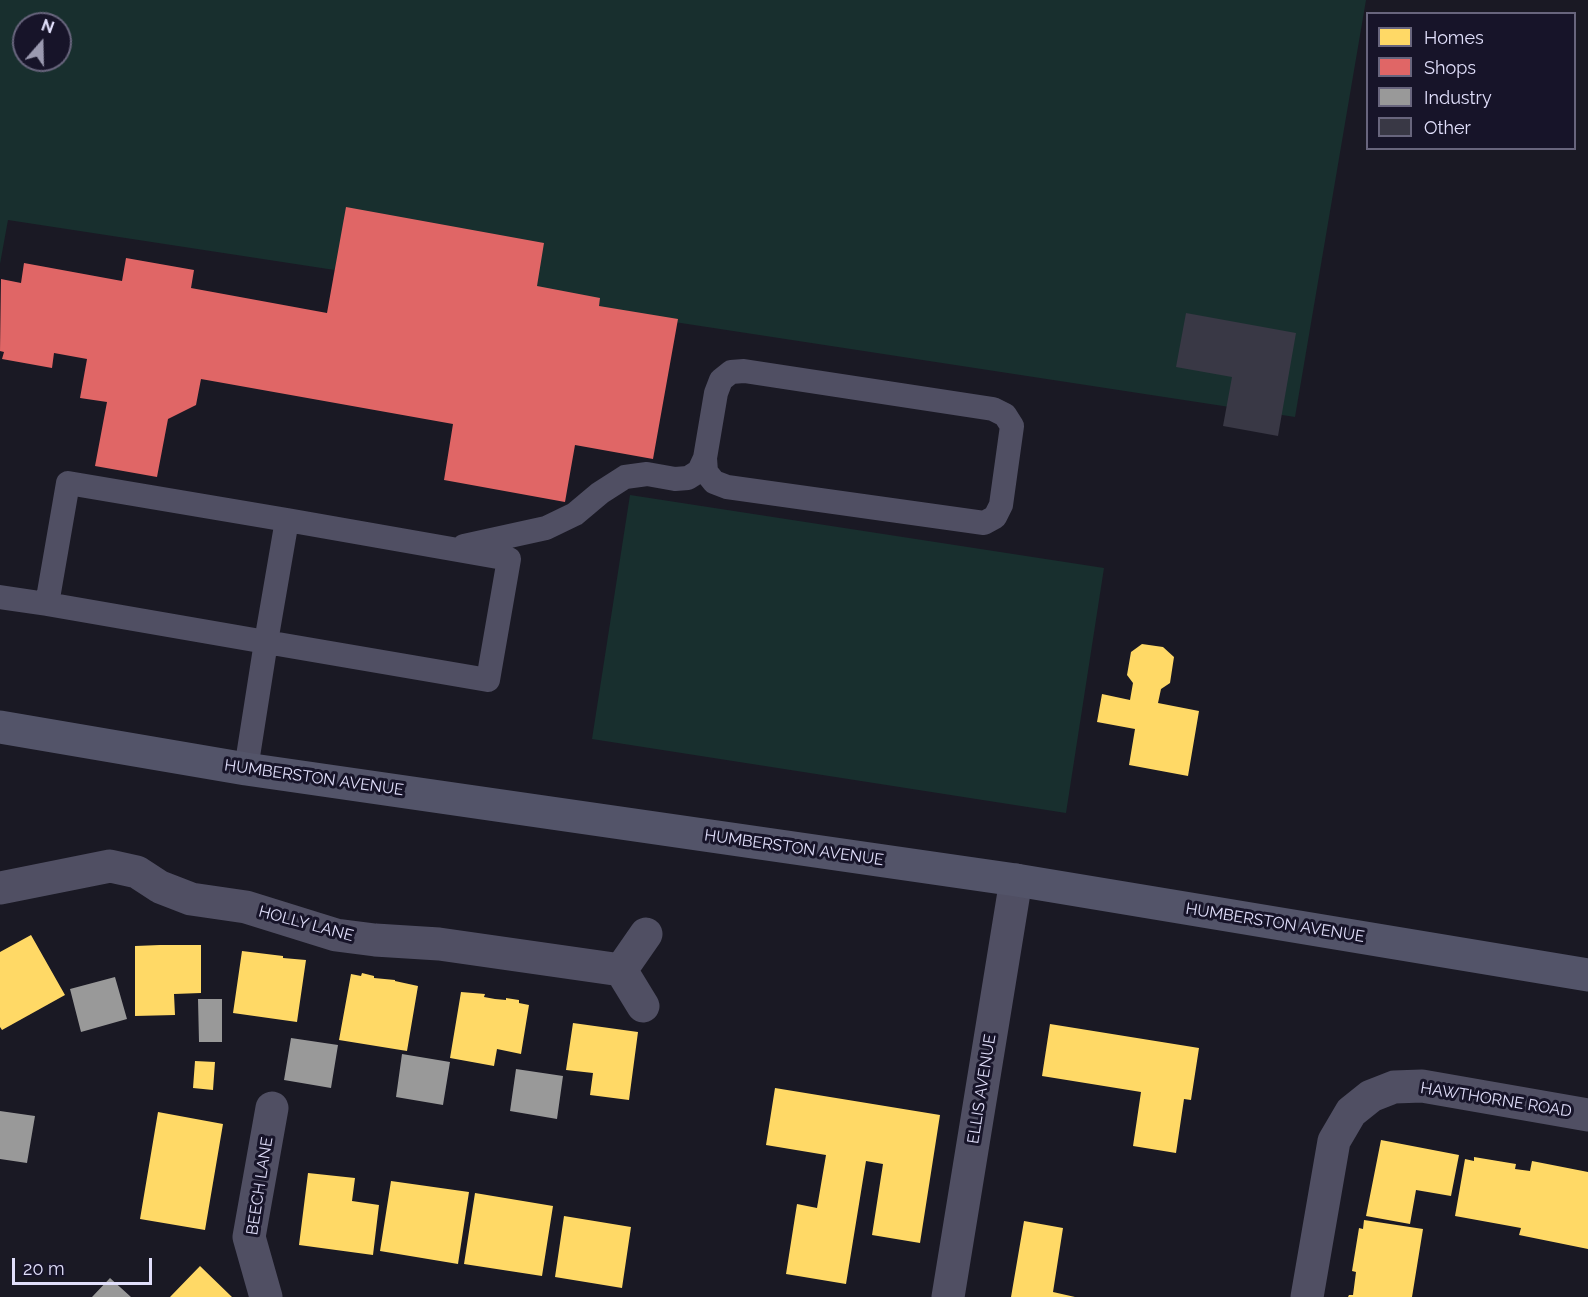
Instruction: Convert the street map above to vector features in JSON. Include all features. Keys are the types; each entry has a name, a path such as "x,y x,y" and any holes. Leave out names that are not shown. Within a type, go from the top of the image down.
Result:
{"main road":[{"name":"HUMBERSTON AVENUE","path":"0,728 246,769 1016,880 1588,975"}],"street":[{"name":"HOLLY LANE","path":"0,888 110,866 137,872 160,887 191,899 246,908 336,935 439,944 621,970"},
{"name":"ELLIS AVENUE","path":"948,1297 1016,880"},
{"path":"643,1006 621,970 646,934"},
{"name":"HAWTHORNE ROAD","path":"1307,1297 1334,1142 1351,1112 1371,1096 1394,1087 1422,1086 1588,1115"},
{"name":"BEECH LANE","path":"266,1297 249,1237 272,1108"}],"lane":[{"path":"454,549 546,528 575,514 625,477 647,474 675,479 688,478 699,471 705,458 716,393 721,381 731,372 744,371 993,409 1005,415 1012,426 1001,505 995,517 984,523 727,487 714,482 706,472 705,458"},
{"path":"0,597 488,680 509,559 68,483 47,604"},
{"path":"246,769 287,520"}],"green space":[{"path":"0,0 1366,0 1295,417 8,220 0,264"},
{"path":"630,495 1104,568 1066,813 592,739"}],"building: Homes":[{"path":"1142,644 1163,647 1174,657 1170,683 1161,689 1158,703 1199,711 1188,776 1129,765 1135,729 1097,722 1102,694 1130,700 1133,683 1127,675 1131,652"},
{"path":"31,935 65,995 2,1030 0,1027 0,952"},
{"path":"201,945 201,993 174,994 175,1015 135,1016 135,946"},
{"path":"242,951 306,960 297,1022 233,1013"},
{"path":"362,973 374,976 374,978 418,986 407,1051 339,1040 351,974 361,976"},
{"path":"461,992 485,994 484,997 495,999 519,1000 519,1003 529,1005 521,1054 497,1049 494,1066 450,1058"},
{"path":"573,1023 638,1032 629,1100 590,1095 593,1073 566,1070"},
{"path":"1050,1024 1199,1048 1191,1100 1184,1099 1176,1153 1133,1146 1141,1092 1042,1076"},
{"path":"195,1061 215,1062 213,1090 193,1088"},
{"path":"775,1088 940,1115 920,1243 872,1235 883,1164 866,1161 846,1284 786,1274 797,1204 817,1208 826,1155 766,1145"},
{"path":"158,1112 223,1124 205,1230 140,1219"},
{"path":"1381,1140 1459,1155 1451,1196 1416,1190 1410,1224 1366,1216"},
{"path":"1474,1157 1516,1164 1515,1169 1530,1171 1532,1161 1588,1172 1588,1249 1519,1235 1521,1228 1455,1216 1465,1159 1474,1161"},
{"path":"308,1173 355,1178 352,1201 379,1205 373,1255 299,1245"},
{"path":"391,1181 469,1192 458,1264 380,1251"},
{"path":"475,1193 553,1206 542,1276 464,1264"},
{"path":"564,1216 631,1227 622,1288 555,1277"},
{"path":"1364,1220 1423,1229 1412,1297 1348,1297 1353,1295 1356,1272 1352,1271 1359,1228 1363,1229"},
{"path":"1024,1221 1063,1228 1053,1292 1075,1297 1011,1297"},
{"path":"200,1266 232,1297 170,1297"}],"building: Shops":[{"path":"346,207 544,243 537,286 600,298 599,306 678,319 653,459 575,445 565,502 444,480 453,424 201,379 196,405 168,419 157,477 95,466 107,402 80,398 87,359 54,353 52,368 2,359 4,352 0,351 1,279 21,283 24,263 122,281 126,258 194,270 191,288 327,313"}],"building: Industry":[{"path":"115,977 127,1019 81,1032 70,989"},
{"path":"198,999 222,999 222,1042 199,1042"},
{"path":"291,1038 338,1045 331,1088 284,1080"},
{"path":"402,1054 450,1062 443,1105 396,1097"},
{"path":"516,1069 563,1076 557,1119 510,1111"},
{"path":"0,1111 35,1116 27,1163 0,1159"},
{"path":"110,1278 131,1297 92,1297"}],"building: Other":[{"path":"1186,313 1296,333 1278,436 1223,426 1232,377 1176,367"}]}
